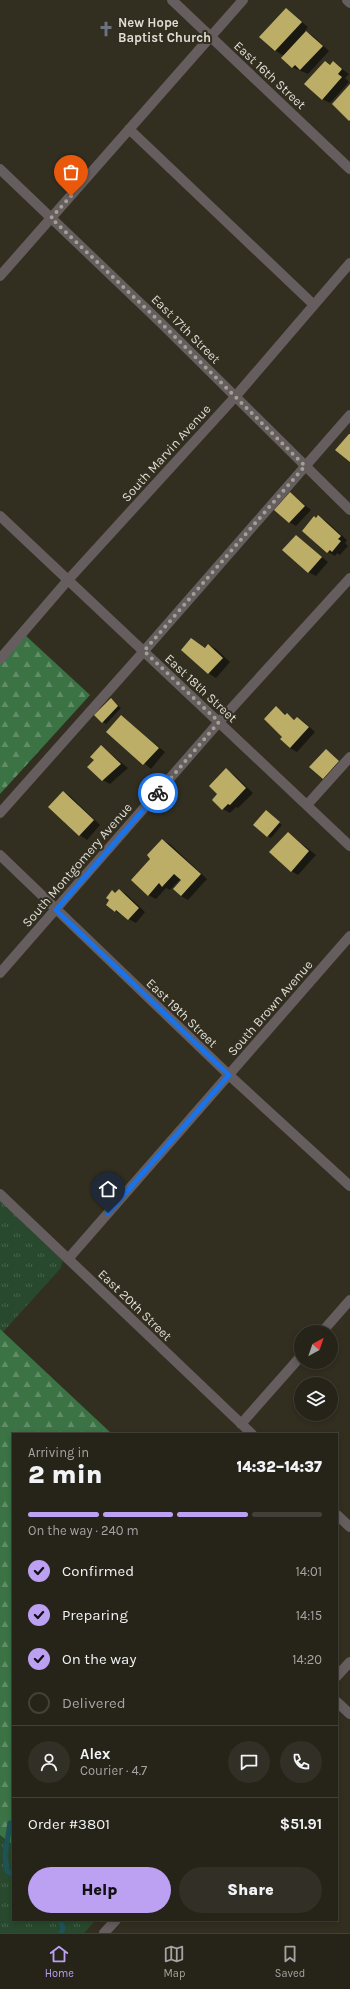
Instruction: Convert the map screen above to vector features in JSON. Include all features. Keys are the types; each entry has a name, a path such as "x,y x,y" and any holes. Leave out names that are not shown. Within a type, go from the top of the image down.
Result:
{"street":[{"name":"East 16th Street","path":"172,0 350,169"},
{"path":"0,276 243,0"},
{"path":"347,0 350,3"},
{"path":"129,129 314,305"},
{"name":"East 17th Street","path":"0,169 160,322 350,510"},
{"name":"South Marvin Avenue","path":"0,659 68,580 236,397 350,263"},
{"path":"0,813 350,415"},
{"name":"East 18th Street","path":"0,516 350,846"},
{"name":"South Montgomery Avenue","path":"0,973 219,722 350,578"},
{"path":"307,805 350,757"},
{"name":"East 19th Street","path":"0,855 229,1075 350,1186"},
{"name":"South Brown Avenue","path":"68,1259 350,936"},
{"name":"East 20th Street","path":"0,1194 251,1433"},
{"path":"328,1325 350,1300"},
{"path":"241,1424 294,1364"},
{"path":"338,1516 350,1527"},
{"path":"338,1675 350,1662"},
{"path":"338,1703 350,1714"},
{"path":"104,1933 115,1921"}],"green space":[{"path":"25,635 90,695 0,794 0,661"},
{"path":"0,1200 63,1261 60,1269 3,1332 0,1329"},
{"path":"0,1329 111,1433 12,1433 12,1844 0,1835"},
{"path":"0,1835 12,1844 12,1921 95,1921 84,1933 0,1933"}],"building":[{"path":"286,8 302,22 275,51 259,37"},
{"path":"306,31 323,46 300,70 295,65 292,68 281,58"},
{"path":"325,61 330,65 333,61 342,69 338,74 342,77 322,100 304,84"},
{"path":"350,84 350,120 349,121 332,104"},
{"path":"350,434 350,462 335,450"},
{"path":"290,492 305,506 289,523 274,510"},
{"path":"318,515 341,536 338,539 341,541 332,552 330,550 327,553 302,531 314,516 316,518"},
{"path":"296,535 322,557 308,573 282,550"},
{"path":"191,638 205,648 208,644 223,658 208,674 181,650"},
{"path":"111,698 118,706 102,723 94,715"},
{"path":"276,706 285,715 287,713 294,720 297,717 309,727 290,748 280,739 282,737 264,719"},
{"path":"121,715 159,748 143,765 106,732"},
{"path":"101,745 121,764 102,781 87,767 94,760 90,757"},
{"path":"326,749 339,761 323,779 309,767"},
{"path":"226,768 246,788 230,805 228,804 222,810 212,800 217,794 209,786"},
{"path":"63,791 94,820 79,836 48,807"},
{"path":"266,810 280,822 267,837 253,825"},
{"path":"288,832 309,851 291,872 269,852"},
{"path":"162,839 201,874 181,896 173,889 181,880 174,874 162,887 159,883 148,896 131,880 150,859 147,855"},
{"path":"119,889 139,908 128,920 116,910 115,912 106,905 109,900 106,898 112,890 115,893"}],"waterway":[{"path":"10,1823 5,1855 7,1871 12,1874"},
{"path":"60,1921 63,1928 61,1933"}],"way so far":[{"path":"71,196 51,218 160,322 305,466 144,651 219,722 158,793"}],"place":[{"name":"New Hope Baptist Church","path":"106,29"}],"route":[{"path":"108,1213 229,1075 56,910 158,793"}]}
